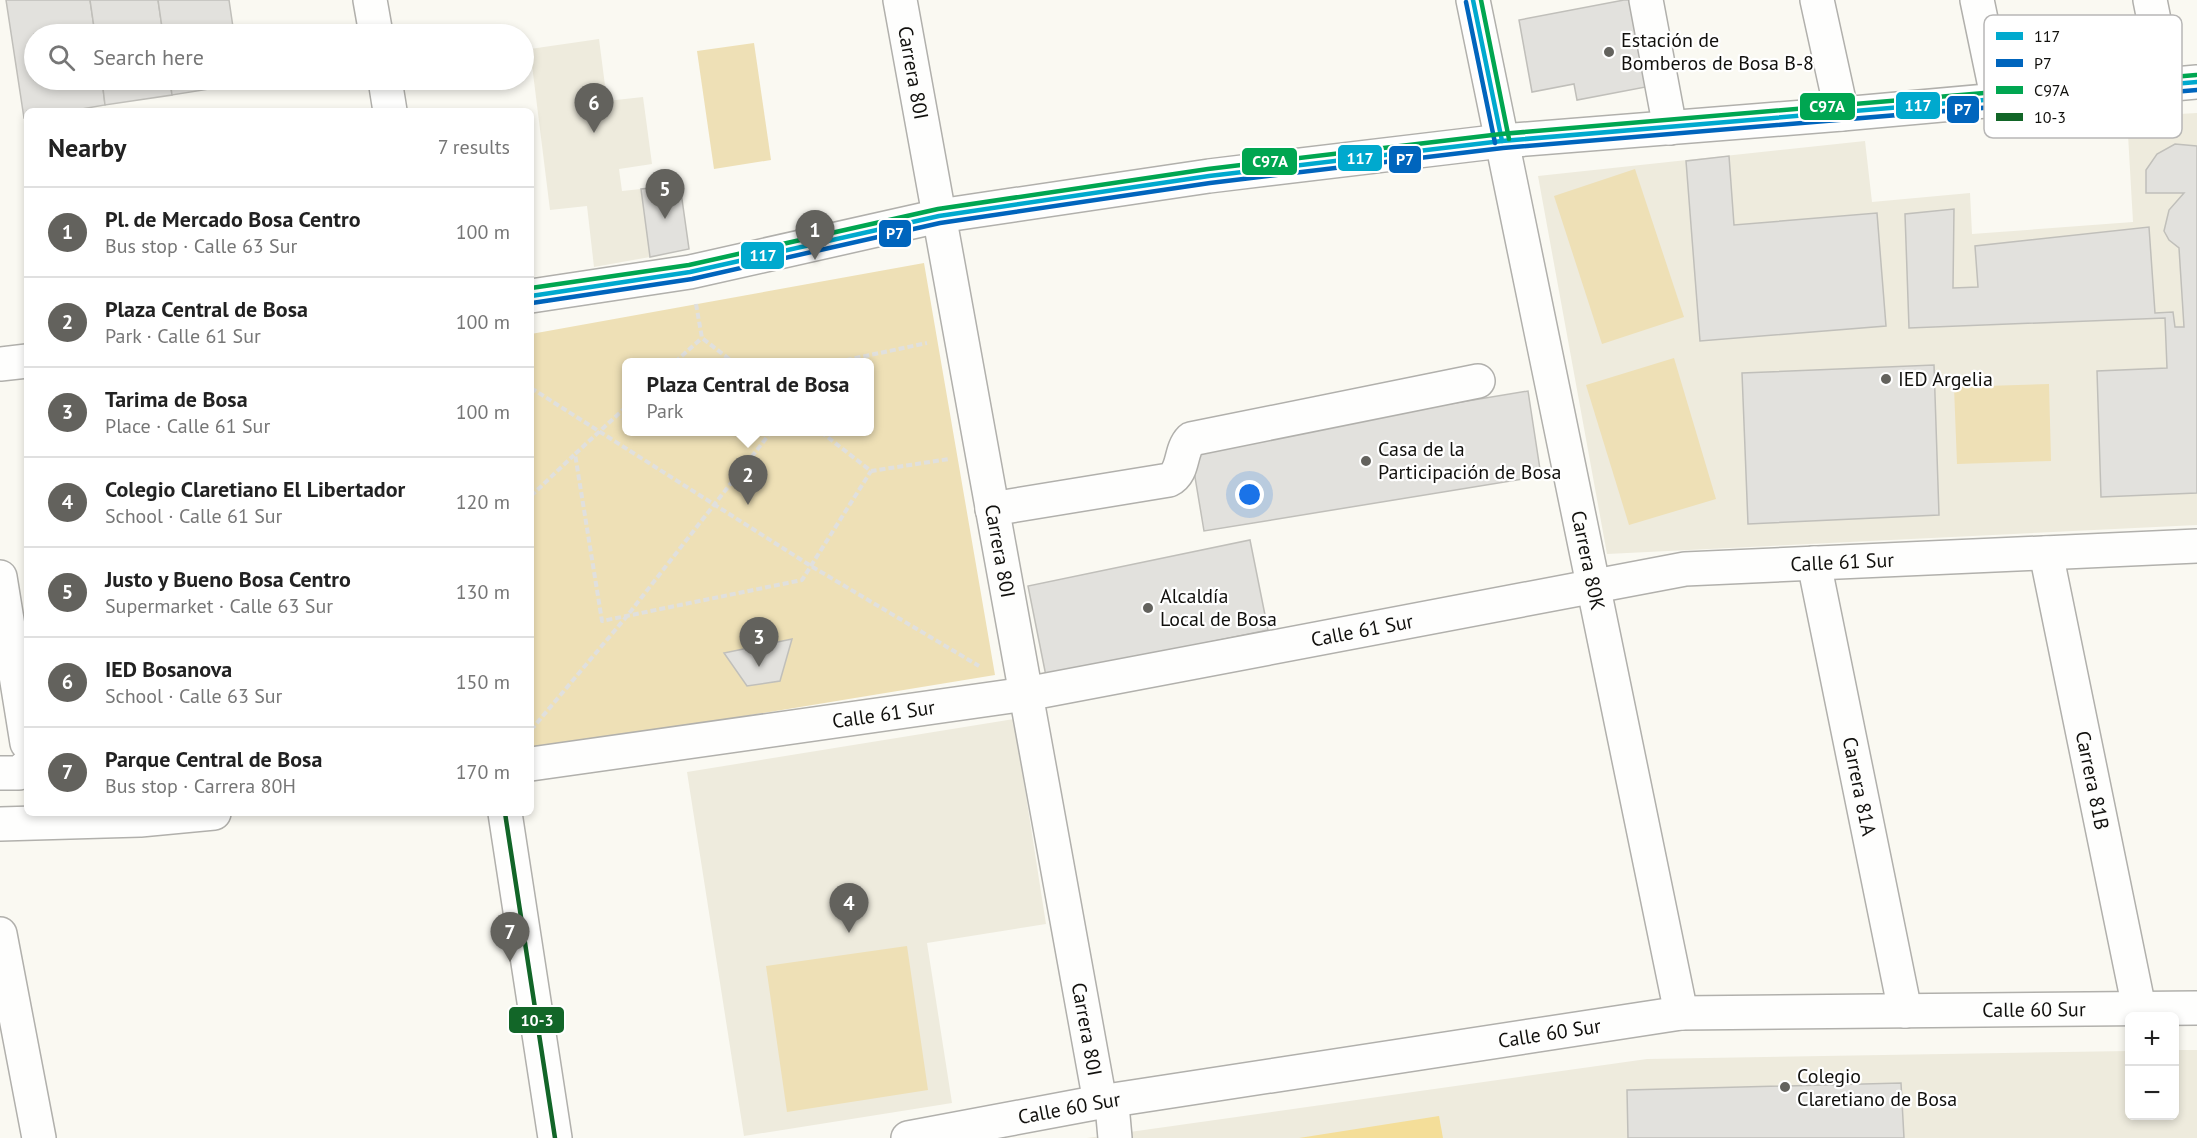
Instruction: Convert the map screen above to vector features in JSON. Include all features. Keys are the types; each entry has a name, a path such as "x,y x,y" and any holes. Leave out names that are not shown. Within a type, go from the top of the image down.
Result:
{"street":[{"path":"370,0 374,24"},
{"name":"Carrera 80I","path":"900,0 1026,694 1109,1119"},
{"name":"Carrera 80K","path":"1473,0 1681,1013"},
{"path":"1646,0 1670,128"},
{"path":"1817,0 1842,114"},
{"path":"1977,0 1984,34"},
{"path":"2150,0 2156,15"},
{"path":"387,90 390,108"},
{"path":"534,296 690,272 939,216 1209,176 1502,141 1984,102"},
{"path":"0,364 24,361"},
{"path":"992,509 1169,480 1179,472 1183,451 1191,439 1478,381"},
{"name":"Calle 61 Sur","path":"534,764 1026,694 1685,569 2197,546"},
{"name":"Carrera 81B","path":"2046,553 2139,1008"},
{"name":"Carrera 81A","path":"1814,563 1905,1011"},
{"path":"0,577 24,725"},
{"path":"0,773 19,773 24,769"},
{"path":"0,824 140,820 182,816"},
{"path":"505,816 555,1138"},
{"path":"0,934 39,1138"},
{"name":"Calle 60 Sur","path":"908,1138 1109,1119 1681,1013 2197,1008"}],"path":[{"path":"695,298 702,338 727,358"},
{"path":"860,358 961,336"},
{"path":"680,358 702,338"},
{"path":"534,390 811,566 1026,694"},
{"path":"534,493 622,412"},
{"path":"534,726 627,616 768,436"},
{"path":"826,436 871,471 982,453"},
{"path":"575,454 602,621 802,580 871,471"}],"shaded area":[{"path":"599,39 607,101 643,97 652,164 619,169 622,191 641,189 650,257 594,267 587,206 550,210 534,81 534,48"},
{"path":"754,43 771,160 714,169 697,51"},
{"name":"IED Argelia","path":"2197,113 2197,525 1607,554 1538,176 1865,141 1872,202 1970,193 1972,234 2133,222 2128,138 2182,138 2182,114"},
{"path":"1635,169 1684,317 1602,344 1554,196"},
{"path":"924,263 995,675 534,751 534,333"},
{"path":"1674,358 1716,499 1629,525 1586,385"},
{"path":"2049,384 2051,461 1957,464 1954,387"},
{"path":"1014,719 1046,924 927,943 952,1103 744,1136 687,772"},
{"path":"907,946 928,1090 787,1112 766,966"},
{"name":"Colegio Claretiano de Bosa","path":"2179,1050 2197,1050 2197,1138 1087,1138 1647,1059 2125,1051 2125,1120 2179,1120"},
{"path":"1439,1116 1443,1138 1299,1138"}],"building":[{"path":"6,0 90,0 94,24 24,24 24,90 103,90 105,105 88,108 24,108 24,118"},
{"path":"90,0 158,0 162,24 94,24"},
{"path":"158,0 229,0 233,24 162,24"},
{"path":"1624,0 1635,0 1651,86 1577,100 1574,84 1532,92 1519,20"},
{"path":"103,90 171,90 172,95 105,105"},
{"path":"171,90 203,90 172,95"},
{"path":"2175,144 2197,146 2197,493 2101,497 2097,371 2167,368 2165,318 1909,328 1905,214 1954,209 1953,288 1978,287 1975,246 2149,227 2155,313 2173,312 2175,327 2184,327 2179,248 2169,240 2164,231 2169,210 2184,193 2146,193 2146,170 2157,154"},
{"path":"1729,156 1734,225 1877,213 1886,326 1700,341 1686,161"},
{"path":"680,185 689,249 650,257 641,189"},
{"path":"1934,365 1939,515 1748,524 1742,373"},
{"name":"Casa de la Participación de Bosa","path":"1528,391 1541,476 1204,531 1190,447"},
{"name":"Alcaldía Local de Bosa","path":"1250,540 1268,630 1046,676 1028,586"},
{"path":"792,639 780,681 747,686 724,653"},
{"path":"1901,1083 1904,1138 1628,1138 1627,1090"}],"transit line":[{"name":"117","path":"1473,0 1502,141"},
{"name":"C97A","path":"1481,0 1509,139"},
{"name":"P7","path":"1466,2 1495,143"},
{"name":"C97A","path":"2182,76 2196,75"},
{"name":"117","path":"2182,83 2197,82"},
{"name":"P7","path":"2182,91 2197,90"},
{"name":"C97A","path":"534,288 689,265 938,209 1208,169 1501,134 1984,93"},
{"name":"117","path":"534,296 690,272 939,216 1209,176 1502,141 1984,100"},
{"name":"P7","path":"534,303 692,279 940,223 1210,183 1503,148 1984,108"},
{"name":"10-3","path":"505,816 555,1138"}],"place":[{"name":"Estación de Bomberos de Bosa B-8","path":"1609,52"},
{"name":"IED Bosanova","path":"594,133"},
{"name":"Justo y Bueno Bosa Centro","path":"665,219"},
{"name":"Pl. de Mercado Bosa Centro","path":"815,260"},
{"name":"IED Argelia","path":"1886,379"},
{"name":"Casa de la Participación de Bosa","path":"1366,461"},
{"name":"Plaza Central de Bosa","path":"748,505"},
{"name":"Alcaldía Local de Bosa","path":"1148,608"},
{"name":"Tarima de Bosa","path":"759,667"},
{"name":"Colegio Claretiano El Libertador","path":"849,933"},
{"name":"Parque Central de Bosa","path":"510,962"},
{"name":"Colegio Claretiano de Bosa","path":"1785,1087"}]}
